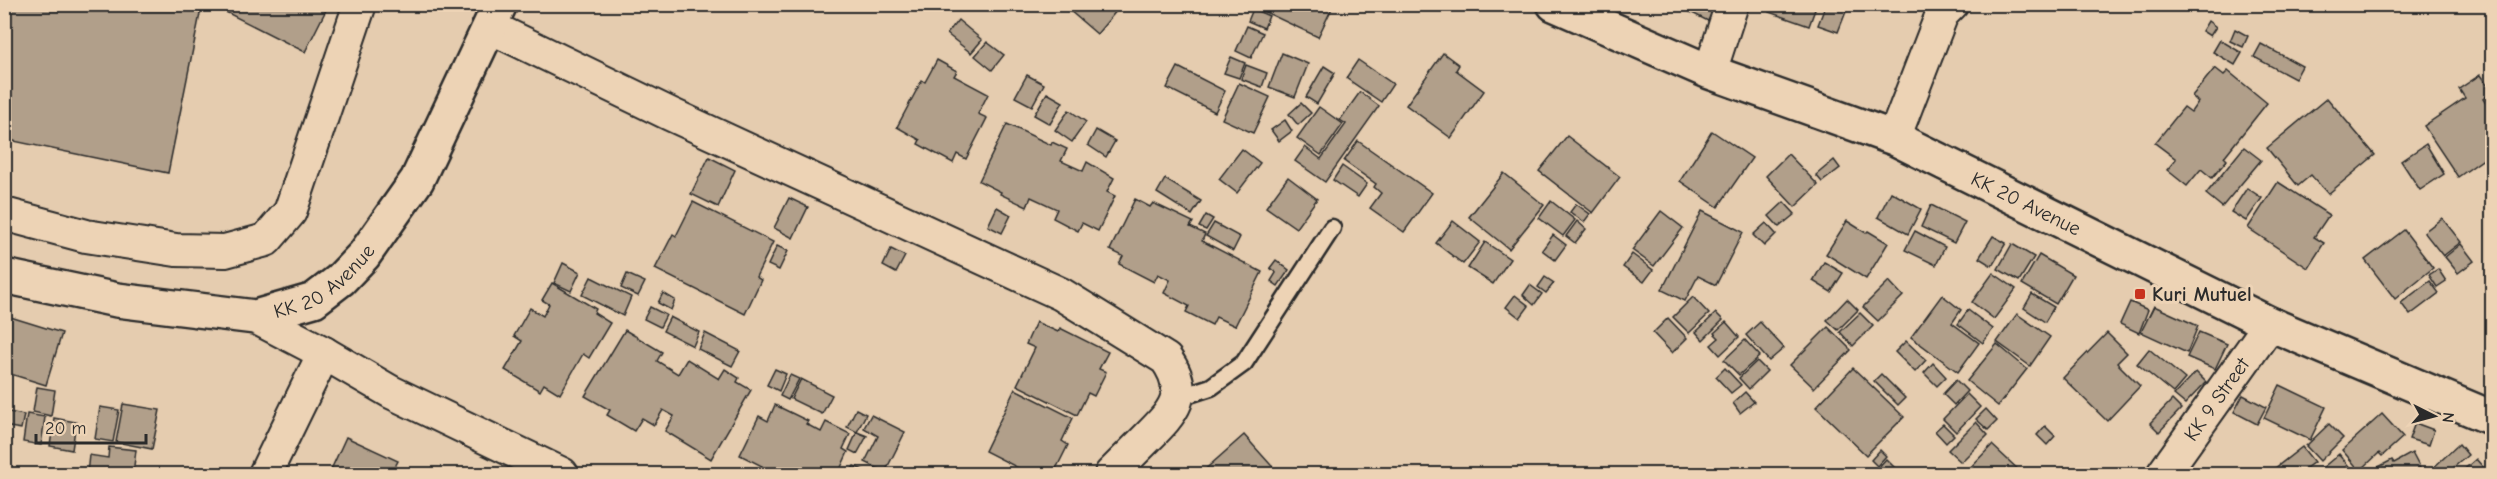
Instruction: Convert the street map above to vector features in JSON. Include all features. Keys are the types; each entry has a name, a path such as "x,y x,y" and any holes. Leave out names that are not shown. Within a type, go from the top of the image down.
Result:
{"main road":[{"name":"KK 20 Avenue","path":"1554,4 1710,72 1894,138 2270,324 2493,418"},
{"name":"KK 20 Avenue","path":"4,276 117,300 255,317 314,300 340,280 364,255 417,180 495,16"}],"street":[{"path":"4,214 86,237 176,250 225,251 266,240 290,212 360,4"},
{"path":"1710,72 1732,4"},
{"path":"1894,138 1942,14 1952,4"},
{"path":"495,16 670,114 1061,294 1166,358 1178,383 1177,398 1171,414 1111,474"},
{"path":"255,317 391,392 562,474"},
{"name":"KK 9 Street","path":"2163,474 2270,324"},
{"path":"265,474 324,353"}],"lane":[{"path":"1177,398 1211,387 1244,363 1332,228"}],"building":[{"path":"4,4 202,4 168,173 4,139"},
{"path":"210,4 329,4 305,52"},
{"path":"1062,4 1110,4 1117,10 1097,34"},
{"path":"1269,4 1334,4 1318,37 1265,12"},
{"path":"1674,4 1716,4 1708,21"},
{"path":"1771,4 1817,4 1809,26 1769,12"},
{"path":"1826,4 1849,4 1838,32 1818,25"},
{"path":"1253,9 1269,16 1264,28 1248,21"},
{"path":"958,20 982,40 971,53 947,34"},
{"path":"2208,21 2216,27 2210,36 2202,31"},
{"path":"1247,26 1263,33 1251,58 1236,51"},
{"path":"2235,29 2248,36 2243,47 2230,41"},
{"path":"2220,40 2242,53 2235,65 2213,52"},
{"path":"987,42 1004,55 992,70 975,56"},
{"path":"2261,44 2302,66 2295,79 2254,57"},
{"path":"1282,53 1308,64 1295,97 1269,87"},
{"path":"1443,53 1459,65 1456,70 1484,91 1451,138 1406,105"},
{"path":"1231,57 1245,63 1239,78 1224,73"},
{"path":"937,60 957,71 954,76 988,94 978,114 987,118 966,159 957,154 953,163 918,144 920,140 897,127 922,80 925,82"},
{"path":"1358,60 1393,84 1381,102 1346,78"},
{"path":"1246,65 1267,73 1262,87 1241,79"},
{"path":"1324,66 1335,73 1317,104 1306,97"},
{"path":"1178,67 1225,91 1215,112 1167,88"},
{"path":"2215,68 2224,75 2228,71 2267,103 2224,157 2227,160 2212,178 2201,169 2187,186 2167,170 2176,159 2155,143 2184,107 2191,112 2198,102 2192,96"},
{"path":"1027,75 1044,84 1032,106 1015,97"},
{"path":"2480,75 2492,92 2483,99 2492,113 2492,153 2458,177 2424,126 2465,98 2459,89"},
{"path":"1239,83 1270,97 1253,133 1222,119"},
{"path":"1360,92 1379,106 1325,182 1295,161 1305,147 1321,159 1346,124 1340,120"},
{"path":"1047,93 1063,102 1050,124 1034,115"},
{"path":"2327,98 2375,155 2328,194 2311,175 2298,186 2267,148"},
{"path":"1301,103 1311,113 1298,125 1289,114"},
{"path":"1319,107 1343,124 1321,155 1297,138"},
{"path":"1069,110 1086,122 1072,142 1055,130"},
{"path":"1285,120 1292,131 1279,141 1271,130"},
{"path":"1007,124 1051,145 1052,142 1067,149 1061,161 1083,171 1087,162 1114,178 1107,192 1115,196 1098,231 1082,223 1078,231 1053,218 1057,209 1031,197 1027,207 979,181"},
{"path":"1096,130 1115,141 1106,157 1088,145"},
{"path":"1712,131 1752,158 1718,207 1680,181"},
{"path":"1567,136 1620,177 1593,213 1539,171"},
{"path":"1358,141 1432,193 1404,232 1370,208 1381,193 1374,187 1376,184 1344,161"},
{"path":"2426,144 2444,174 2420,190 2401,161"},
{"path":"2244,147 2261,160 2222,207 2206,194"},
{"path":"1242,149 1260,163 1237,193 1219,179"},
{"path":"1788,154 1818,185 1795,207 1766,176"},
{"path":"709,157 735,170 718,207 691,194"},
{"path":"1834,160 1840,168 1822,182 1816,175"},
{"path":"1342,166 1367,184 1358,197 1333,180"},
{"path":"1504,173 1544,205 1509,249 1469,217"},
{"path":"1288,177 1317,199 1296,228 1266,207"},
{"path":"1165,179 1201,201 1192,215 1157,193"},
{"path":"2278,182 2329,215 2314,237 2324,243 2308,268 2248,228"},
{"path":"2247,188 2262,198 2246,221 2231,212"},
{"path":"1891,192 1921,209 1908,234 1878,217"},
{"path":"789,198 808,207 793,238 774,228"},
{"path":"1135,199 1150,207 1153,203 1193,222 1190,227 1205,234 1202,241 1262,272 1235,326 1216,317 1212,325 1186,312 1189,306 1164,293 1170,280 1158,274 1154,282 1119,264 1123,256 1110,250"},
{"path":"1551,201 1575,220 1563,236 1539,218"},
{"path":"693,202 773,242 756,277 761,280 745,314 655,269 673,234 676,236"},
{"path":"1784,202 1795,214 1779,227 1769,216"},
{"path":"1576,204 1590,214 1584,222 1570,212"},
{"path":"1931,205 1965,222 1954,243 1921,227"},
{"path":"997,207 1011,215 1002,233 988,226"},
{"path":"1661,211 1683,228 1654,266 1632,250"},
{"path":"1702,211 1743,232 1716,285 1698,276 1685,301 1662,290"},
{"path":"1206,215 1213,219 1206,230 1199,227"},
{"path":"2442,218 2461,242 2443,256 2424,232"},
{"path":"1453,221 1480,242 1463,264 1436,243"},
{"path":"1577,221 1586,229 1575,243 1566,236"},
{"path":"1847,221 1888,243 1866,279 1826,254"},
{"path":"1214,223 1240,237 1233,251 1206,236"},
{"path":"1766,223 1776,234 1764,246 1753,235"},
{"path":"2404,230 2433,268 2395,299 2365,260"},
{"path":"1915,231 1945,247 1936,265 1905,250"},
{"path":"1553,235 1566,245 1555,260 1542,250"},
{"path":"1993,236 2006,243 1992,266 1979,258"},
{"path":"1485,242 1510,259 1493,284 1468,268"},
{"path":"2012,244 2034,257 2019,281 1998,269"},
{"path":"2461,244 2474,261 2458,273 2445,257"},
{"path":"777,246 788,251 779,270 768,265"},
{"path":"891,249 905,256 896,273 883,266"},
{"path":"1632,254 1653,270 1644,282 1623,267"},
{"path":"2039,255 2073,275 2056,304 2022,284"},
{"path":"1276,260 1289,270 1278,286 1271,281 1276,273 1270,268"},
{"path":"1824,262 1843,273 1831,292 1813,281"},
{"path":"563,263 580,272 571,291 554,283"},
{"path":"2438,269 2446,281 2437,287 2429,275"},
{"path":"1993,273 2016,289 1994,319 1972,302"},
{"path":"627,274 645,282 638,296 621,288"},
{"path":"591,277 631,297 623,316 582,295"},
{"path":"1545,277 1554,283 1546,293 1538,287"},
{"path":"1889,281 1903,296 1878,321 1863,307"},
{"path":"2430,281 2439,293 2410,315 2401,303"},
{"path":"552,283 596,309 594,313 610,323 589,358 583,354 560,394 544,384 540,391 505,370 522,341 514,336 530,308 543,316 549,304 542,300"},
{"path":"1530,285 1542,294 1534,305 1523,295"},
{"path":"663,293 675,300 671,310 658,303"},
{"path":"2032,294 2054,307 2045,322 2024,308"},
{"path":"1515,295 1529,306 1520,318 1506,307"},
{"path":"1942,295 1961,310 1952,323 1979,343 1958,372 1911,337"},
{"path":"1693,297 1709,314 1689,333 1673,317"},
{"path":"1847,299 1858,310 1838,330 1827,320"},
{"path":"2130,302 2148,310 2139,333 2120,324"},
{"path":"2154,306 2198,326 2187,353 2141,332"},
{"path":"650,307 666,315 660,327 644,319"},
{"path":"1968,310 1993,329 1983,343 1958,324"},
{"path":"1716,313 1723,320 1703,340 1696,332"},
{"path":"1860,313 1873,326 1853,346 1840,332"},
{"path":"2017,314 2050,337 2030,366 1997,342"},
{"path":"4,315 62,333 46,385 4,372"},
{"path":"670,317 699,332 693,346 663,331"},
{"path":"1668,318 1687,338 1672,353 1653,333"},
{"path":"1036,322 1058,332 1060,328 1108,352 1099,369 1106,372 1094,396 1088,393 1077,415 1017,385 1035,348 1026,344"},
{"path":"1726,322 1739,337 1720,355 1711,345 1719,338 1714,333"},
{"path":"1760,322 1784,348 1769,361 1746,335"},
{"path":"1828,327 1851,350 1814,388 1790,365"},
{"path":"625,330 662,352 657,361 678,374 687,359 719,379 725,369 739,378 737,382 751,390 711,459 665,431 674,416 663,410 654,425 642,418 634,431 607,415 610,410 585,396"},
{"path":"2199,332 2227,344 2215,369 2187,357"},
{"path":"705,333 740,351 732,366 698,349"},
{"path":"2107,333 2127,353 2117,363 2140,386 2107,421 2063,378"},
{"path":"1745,340 1760,356 1739,375 1724,360"},
{"path":"1906,341 1926,360 1915,372 1895,352"},
{"path":"1997,344 2027,369 1998,406 1967,381"},
{"path":"2149,349 2185,379 2173,393 2137,364"},
{"path":"1757,361 1767,371 1749,389 1739,378"},
{"path":"1933,363 1946,377 1937,386 1924,373"},
{"path":"1725,368 1741,385 1731,393 1716,377"},
{"path":"1853,368 1904,417 1866,455 1816,407"},
{"path":"775,369 786,374 779,391 767,385"},
{"path":"2196,372 2206,382 2185,404 2174,395"},
{"path":"1881,374 1905,398 1898,405 1874,381"},
{"path":"790,375 799,379 788,400 780,396"},
{"path":"801,379 832,395 822,414 791,399"},
{"path":"1956,380 1967,391 1954,405 1943,394"},
{"path":"2280,385 2326,407 2310,440 2264,418"},
{"path":"37,387 55,390 51,416 33,412"},
{"path":"1015,389 1073,418 1062,441 1068,445 1051,474 1030,474 985,451"},
{"path":"1745,392 1754,402 1740,413 1733,403"},
{"path":"1967,394 1980,407 1956,432 1943,419"},
{"path":"2243,395 2266,407 2257,424 2234,412"},
{"path":"2172,400 2181,409 2159,432 2150,423"},
{"path":"123,404 160,410 152,449 116,442"},
{"path":"775,405 808,421 806,424 821,432 826,422 850,434 843,449 848,452 838,474 757,474 762,466 740,455 759,416 768,421"},
{"path":"100,407 119,410 113,442 95,439"},
{"path":"856,409 866,414 857,432 847,427"},
{"path":"1986,409 1997,421 1988,430 1976,419"},
{"path":"4,411 24,415 21,429 4,426"},
{"path":"27,414 45,417 41,445 23,442"},
{"path":"2382,414 2403,437 2382,456 2379,453 2360,471 2342,450"},
{"path":"871,415 905,432 885,472 865,462 878,436 864,428"},
{"path":"54,418 76,422 72,450 50,446"},
{"path":"1976,422 1988,435 1961,462 1948,450"},
{"path":"2415,423 2434,430 2429,445 2409,439"},
{"path":"1943,424 1954,435 1946,443 1935,431"},
{"path":"2329,424 2343,438 2320,461 2306,446"},
{"path":"2045,426 2055,436 2047,445 2037,435"},
{"path":"857,432 867,436 857,454 849,450"},
{"path":"1244,435 1279,474 1200,474"},
{"path":"346,437 398,461 391,474 329,474"},
{"path":"2459,444 2468,455 2446,474 2439,474 2433,468"},
{"path":"1992,445 2023,474 1964,474"},
{"path":"109,447 136,450 133,474 87,474 89,455 108,458"},
{"path":"2302,447 2314,462 2298,474 2277,474 2274,469"},
{"path":"1880,450 1886,456 1877,466 1871,460"},
{"path":"2412,453 2423,474 2365,474 2392,460 2394,463"},
{"path":"2339,454 2352,470 2346,474 2315,474"},
{"path":"1886,459 1895,468 1888,474 1882,474 1877,469"},
{"path":"2476,459 2489,474 2459,474"},
{"path":"854,466 872,474 849,474"}],"place":[{"name":"Kuri Mutuel","path":"2140,294"}]}
